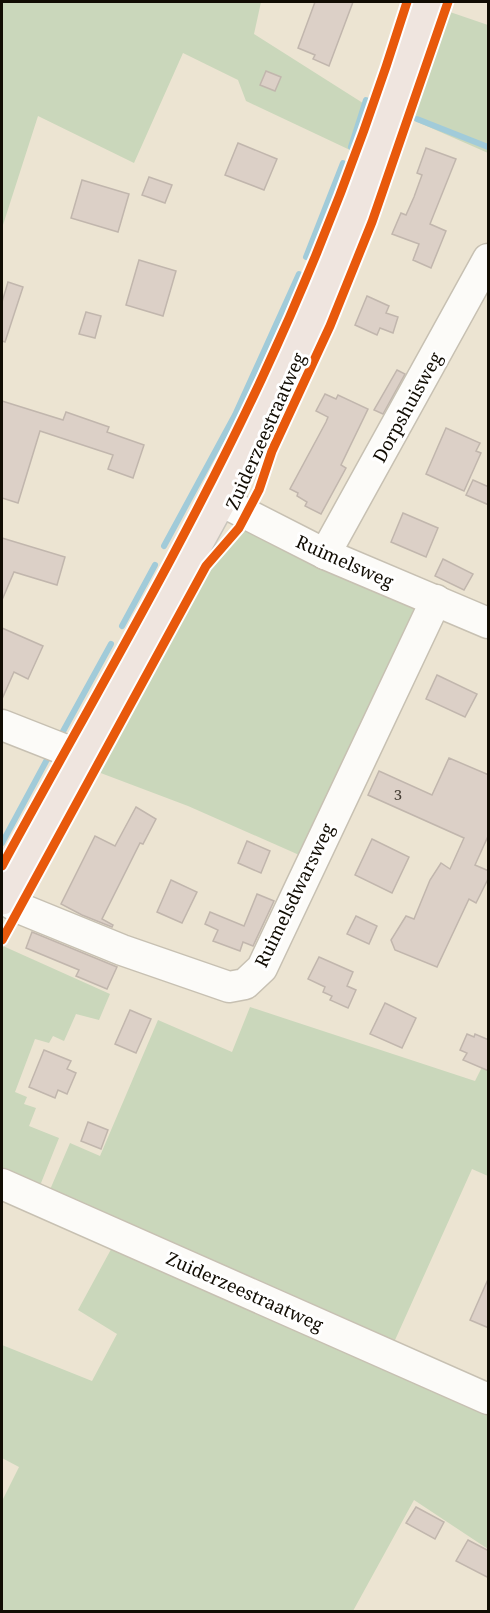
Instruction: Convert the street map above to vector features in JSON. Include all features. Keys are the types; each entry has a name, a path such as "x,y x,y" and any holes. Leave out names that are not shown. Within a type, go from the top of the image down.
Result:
{"main road":[{"name":"Zuiderzeestraatweg","path":"2,898 282,386 335,265 379,151 428,2"}],"street":[{"name":"Dorpshuisweg","path":"325,554 489,260"},
{"name":"Ruimelsweg","path":"221,501 325,554 489,623"},
{"name":"Ruimelsdwarsweg","path":"2,898 19,908 122,950 229,987 245,984 262,968 436,600"},
{"path":"2,725 81,756"},
{"name":"Zuiderzeestraatweg","path":"2,1184 489,1399"}],"green space":[{"path":"2,2 261,2 254,34 366,105 350,150 246,101 238,80 183,53 134,163 38,116 2,228"},
{"path":"450,12 488,25 488,153 413,120"},
{"path":"244,526 425,609 306,858 188,806 98,772 209,568 229,547"},
{"path":"3,946 110,994 99,1020 76,1014 64,1041 53,1036 49,1043 35,1039 15,1092 27,1097 24,1104 36,1108 29,1126 59,1138 41,1183 23,1190 2,1178"},
{"path":"250,1007 475,1081 488,1055 488,1176 472,1169 391,1349 49,1192 70,1143 100,1156 158,1020 232,1052"},
{"path":"115,1242 488,1405 488,1549 414,1500 353,1611 2,1611 2,1501 19,1467 2,1458 2,1345 92,1381 117,1334 78,1310"}],"building":[{"path":"315,2 353,2 329,66 313,59 315,55 298,48"},
{"path":"266,71 281,77 275,91 260,85"},
{"path":"238,143 277,159 264,190 225,175"},
{"path":"426,148 456,159 430,224 446,231 431,268 413,260 419,244 392,234 401,213 406,215 414,197 422,175 417,173"},
{"path":"149,177 172,185 165,203 142,195"},
{"path":"82,180 129,194 118,232 71,218"},
{"path":"139,260 176,271 163,316 126,305"},
{"path":"8,282 23,287 5,342 2,341 2,302"},
{"path":"367,296 389,306 386,313 398,317 393,333 380,328 377,335 355,325"},
{"path":"86,312 101,316 95,338 79,334"},
{"path":"397,370 405,374 383,414 374,410"},
{"path":"325,394 336,399 338,395 368,409 341,465 346,468 321,514 305,506 307,502 290,489 328,417 316,411"},
{"path":"2,401 63,420 66,412 109,427 107,432 144,445 133,478 108,469 113,455 40,431 18,503 2,498"},
{"path":"446,428 480,443 476,451 481,453 464,491 426,474"},
{"path":"473,480 489,487 489,505 466,495"},
{"path":"403,513 438,528 426,557 391,542"},
{"path":"2,538 65,557 57,585 14,572 2,600"},
{"path":"443,559 473,574 464,590 435,576"},
{"path":"2,628 43,646 28,679 14,672 2,699"},
{"path":"437,675 477,694 465,717 426,699"},
{"path":"449,758 489,775 489,834 475,865 489,871 489,877 476,903 469,899 437,967 395,950 391,940 406,916 414,919 430,880 441,863 450,869 464,838 368,795 379,771 432,795"},
{"path":"136,807 156,819 143,844 140,843 102,919 113,925 112,927 61,904 95,836 115,846"},
{"path":"372,839 409,857 392,893 355,875"},
{"path":"247,841 270,851 261,873 238,863"},
{"path":"171,880 197,892 182,923 157,912"},
{"path":"257,894 274,901 253,946 243,942 240,951 213,941 218,930 205,924 210,912 244,926"},
{"path":"356,916 377,926 369,944 347,934"},
{"path":"32,932 117,967 107,989 76,976 79,970 26,948"},
{"path":"319,957 353,972 347,986 356,990 348,1008 330,1000 332,996 323,992 325,987 308,979"},
{"path":"385,1003 416,1018 402,1048 370,1034"},
{"path":"130,1010 151,1019 136,1053 115,1044"},
{"path":"467,1034 474,1037 475,1034 489,1040 489,1071 463,1060 467,1053 460,1050"},
{"path":"44,1050 71,1061 67,1069 76,1073 67,1094 58,1090 55,1098 29,1087"},
{"path":"88,1122 108,1130 101,1149 81,1141"},
{"path":"489,1277 489,1328 470,1320"},
{"path":"416,1507 444,1522 435,1539 406,1523"},
{"path":"468,1540 489,1551 489,1578 456,1561"}],"waterway":[{"path":"351,147 366,100 369,101"},
{"path":"417,119 488,147"},
{"path":"306,257 343,163"},
{"path":"164,546 235,415 299,274"},
{"path":"122,626 155,565"},
{"path":"61,735 111,644"},
{"path":"2,843 50,754"}],"cycle path":[{"path":"2,866 169,563 262,378 341,192 407,2"},
{"path":"2,940 206,566 239,528 259,490 272,451 330,326 372,222 448,2"}]}
